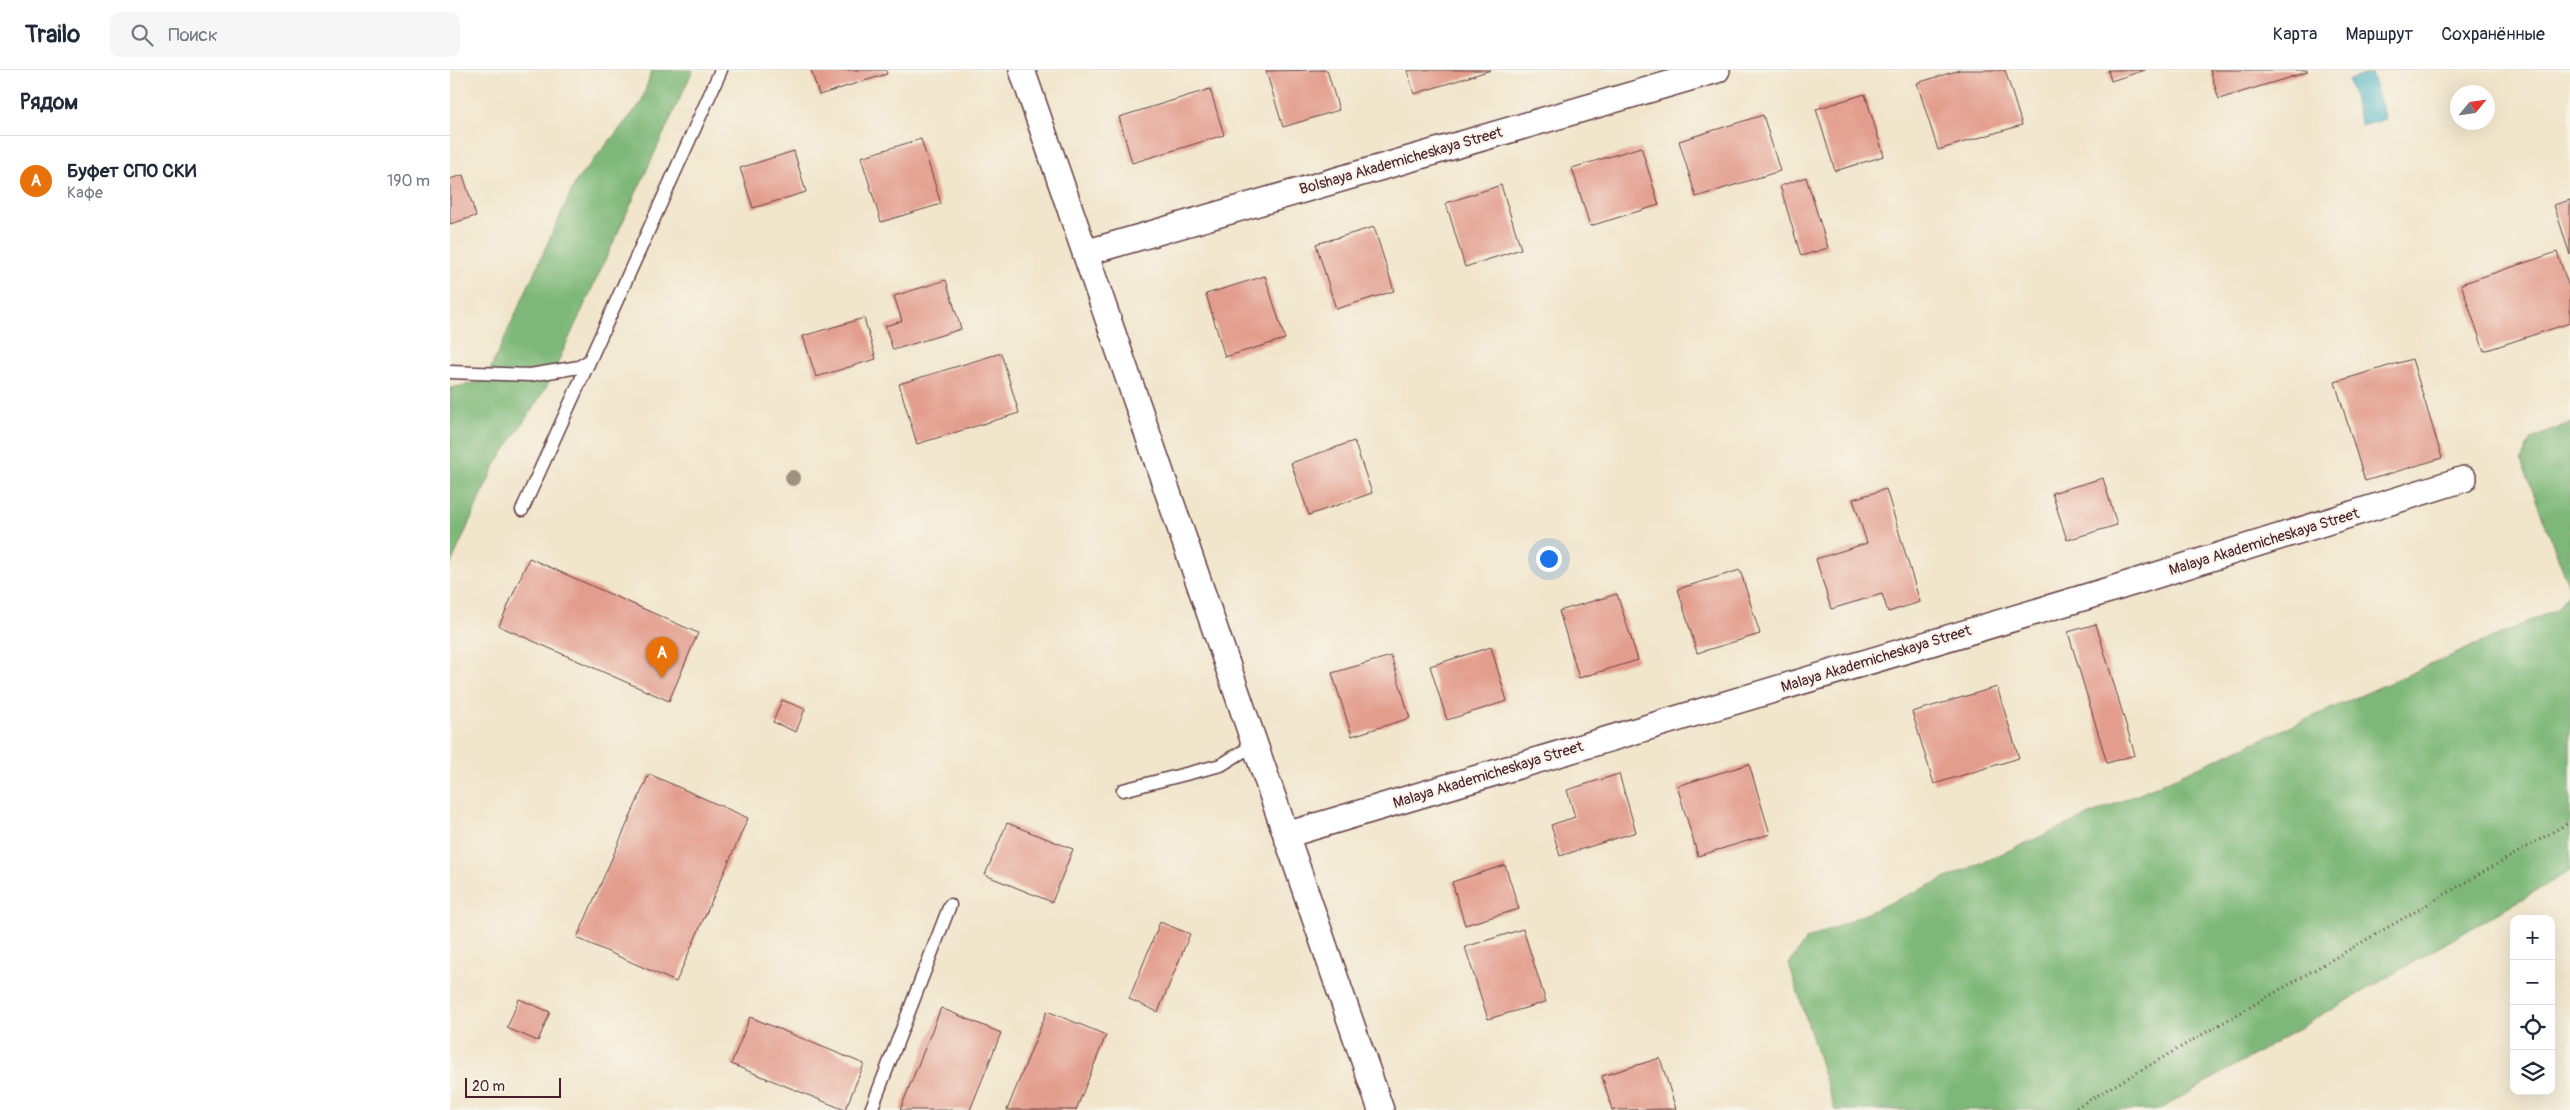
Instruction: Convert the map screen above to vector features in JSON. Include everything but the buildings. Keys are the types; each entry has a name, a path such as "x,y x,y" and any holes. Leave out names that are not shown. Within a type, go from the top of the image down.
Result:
{"street":[{"path":"1022,70 1380,1110"},
{"name":"Bolshaya Akademicheskaya Street","path":"1085,253 1717,70"},
{"name":"Malaya Akademicheskaya Street","path":"1286,835 2099,593 2464,479"}],"lane":[{"path":"522,510 720,70"},
{"path":"450,372 530,375 579,367 589,361"},
{"path":"1122,790 1221,765 1255,744"},
{"path":"871,1110 950,905"}],"path":[{"path":"2072,1110 2570,822"}],"green space":[{"path":"652,70 693,70 546,388 495,465 450,566 450,388 485,381 576,181 641,103"},
{"path":"2570,423 2570,589 2521,460 2531,439"},
{"path":"2570,590 2570,871 2159,1110 1835,1110 1789,964 1806,940 2557,609"}],"water":[{"path":"2371,73 2386,119 2362,126 2348,80"}],"place":[{"name":"Буфет СПО СКИ","path":"662,678"}]}
